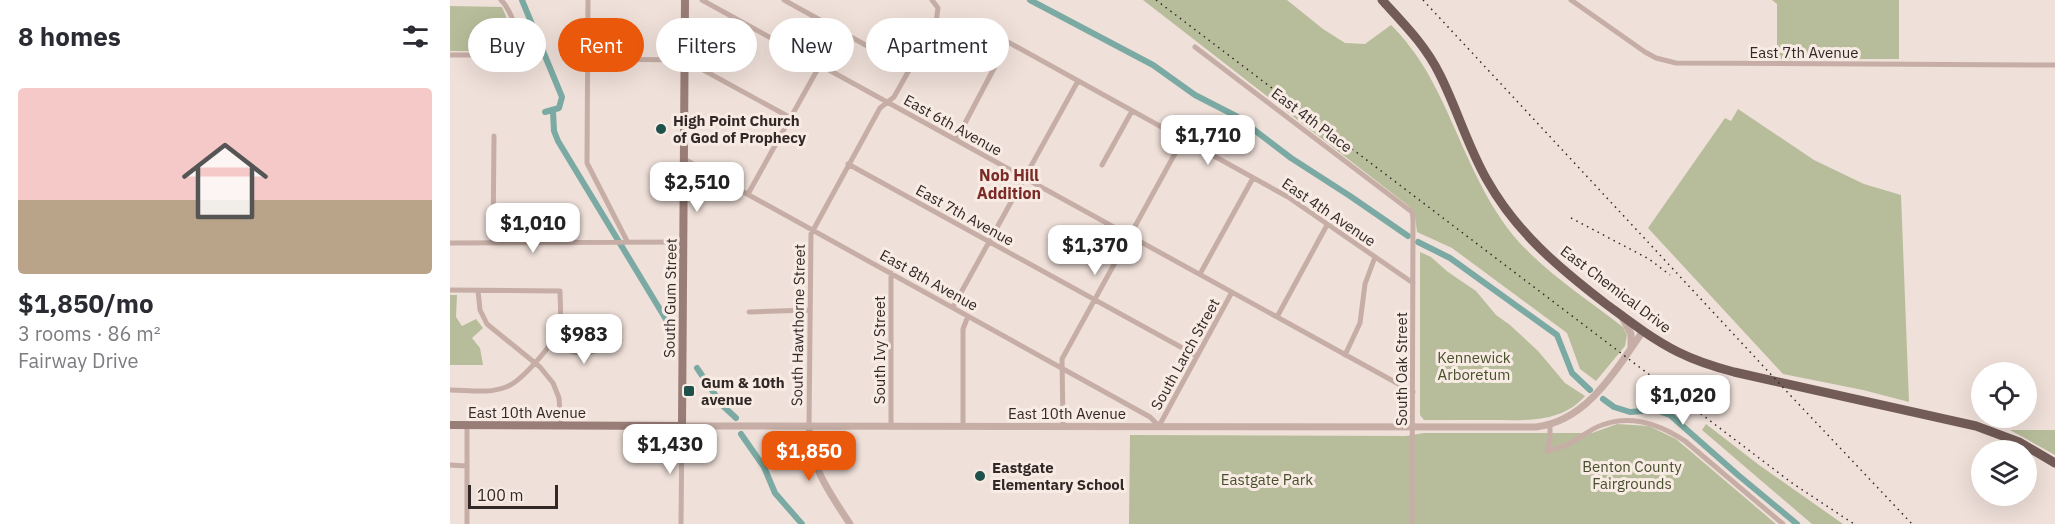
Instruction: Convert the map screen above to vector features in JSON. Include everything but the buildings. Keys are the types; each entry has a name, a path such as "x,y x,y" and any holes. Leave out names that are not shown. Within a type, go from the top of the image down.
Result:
{"main road":[{"name":"South Gum Street","path":"685,0 685,18"},
{"name":"East Chemical Drive","path":"1382,0 1417,38 1439,74 1486,179 1510,216 1537,248 1643,331 1699,362 1734,372 1976,426 2019,442 2055,463"},
{"name":"South Gum Street","path":"682,426 685,72"},
{"name":"East 10th Avenue","path":"450,425 682,426"}],"street":[{"path":"450,55 514,55 520,52 521,44 502,0"},
{"path":"588,0 588,18"},
{"name":"East 6th Avenue","path":"702,0 769,37"},
{"path":"784,0 866,45"},
{"name":"South Hawthorne Street","path":"932,0 938,8 937,18"},
{"name":"East 7th Avenue","path":"1571,0 1645,52 1656,58 1676,63 2055,65"},
{"name":"East 4th Avenue","path":"956,140 1008,42 1288,197 1413,284"},
{"name":"East 4th Place","path":"1195,47 1413,214"},
{"path":"588,72 587,163 622,241"},
{"path":"707,72 791,118"},
{"path":"748,194 816,72"},
{"name":"East 6th Avenue","path":"833,72 1413,392"},
{"name":"South Hawthorne Street","path":"809,426 810,238 880,108 894,98 907,72"},
{"path":"953,307 1078,81"},
{"path":"1102,165 1132,111"},
{"path":"493,243 494,136"},
{"path":"1063,426 1062,359 1183,140"},
{"name":"East 8th Avenue","path":"684,159 1150,417 1159,426"},
{"name":"East 7th Avenue","path":"848,164 1197,356"},
{"name":"South Larch Street","path":"1200,274 1253,178"},
{"name":"South Oak Street","path":"1412,524 1413,214"},
{"path":"1276,317 1327,225"},
{"path":"450,243 684,242"},
{"path":"1345,355 1360,323 1365,284 1375,257"},
{"name":"South Ivy Street","path":"891,273 891,426"},
{"path":"450,290 560,291 559,327 552,341 521,378 506,387 490,391 450,390"},
{"path":"478,291 480,310 487,324 550,378 557,390 561,425"},
{"name":"South Larch Street","path":"1159,426 1232,292"},
{"path":"749,312 810,310"},
{"path":"1618,313 1631,334 1630,349"},
{"path":"963,426 963,328 968,316"},
{"name":"East 10th Avenue","path":"682,426 1536,427 1550,425 1579,410 1589,402 1643,331"},
{"path":"552,341 565,350 585,353 595,352 620,340"},
{"path":"1550,425 1547,451 1569,444 1602,425 1613,422 1636,421 1657,425 1685,441 1784,524"},
{"path":"467,425 467,524"},
{"name":"South Gum Street","path":"681,524 682,426"},
{"path":"809,426 811,452 818,472 850,524"},
{"path":"450,465 467,466"}],"green space":[{"path":"1143,0 1287,0 1323,29 1345,43 1365,44 1391,25 1427,72 1480,183 1501,219 1513,235 1542,264 1623,327 1627,335 1625,346 1596,381 1580,369 1567,333 1452,248 1417,232 1415,216 1410,207"},
{"path":"1772,0 1899,0 1899,59 1777,59 1777,4"},
{"path":"450,6 502,7 507,18 468,18 468,51 450,51"},
{"path":"1738,109 1814,160 1864,184 1901,195 1909,402 1783,374 1648,228 1725,118 1731,121"},
{"name":"Kennewick Arboretum","path":"1420,252 1431,257 1476,291 1496,315 1538,351 1565,383 1585,396 1565,412 1528,420 1424,420 1420,415"},
{"path":"450,295 457,295 456,317 462,326 476,319 483,328 472,338 480,348 483,365 450,365"},
{"path":"1617,424 1649,426 1676,439 1776,524 1129,524 1130,435 1406,436 1424,433 1592,433"},
{"path":"1706,424 1759,465 1843,524 1812,524 1702,430"},
{"path":"2010,430 2055,430 2055,455 2037,445 2037,440 2028,440"}],"waterway":[{"path":"522,0 562,97 559,108 545,112"},
{"path":"1030,0 1153,65 1195,95 1236,116 1291,158 1408,236"},
{"path":"553,111 554,131 558,141 670,326"},
{"path":"1418,242 1450,258 1557,335 1572,373 1590,390"},
{"path":"697,368 722,405 736,418"},
{"path":"1603,399 1614,407 1630,412 1656,410 1670,415 1797,524"},
{"path":"741,434 764,467 775,493 802,524"}],"railway":[{"path":"1156,0 1792,483 1854,524"},
{"path":"1423,0 1912,524"},
{"path":"1571,218 1649,259 1670,275"}],"place":[{"name":"High Point Church of God of Prophecy","path":"661,129"},
{"name":"Gum & 10th avenue","path":"689,391"},
{"name":"Eastgate Elementary School","path":"980,476"}],"district":[{"name":"Nob Hill Addition","path":"1009,184"}],"park label":[{"name":"Benton County Fairgrounds","path":"1632,474"},
{"name":"Eastgate Park","path":"1267,479"}]}
